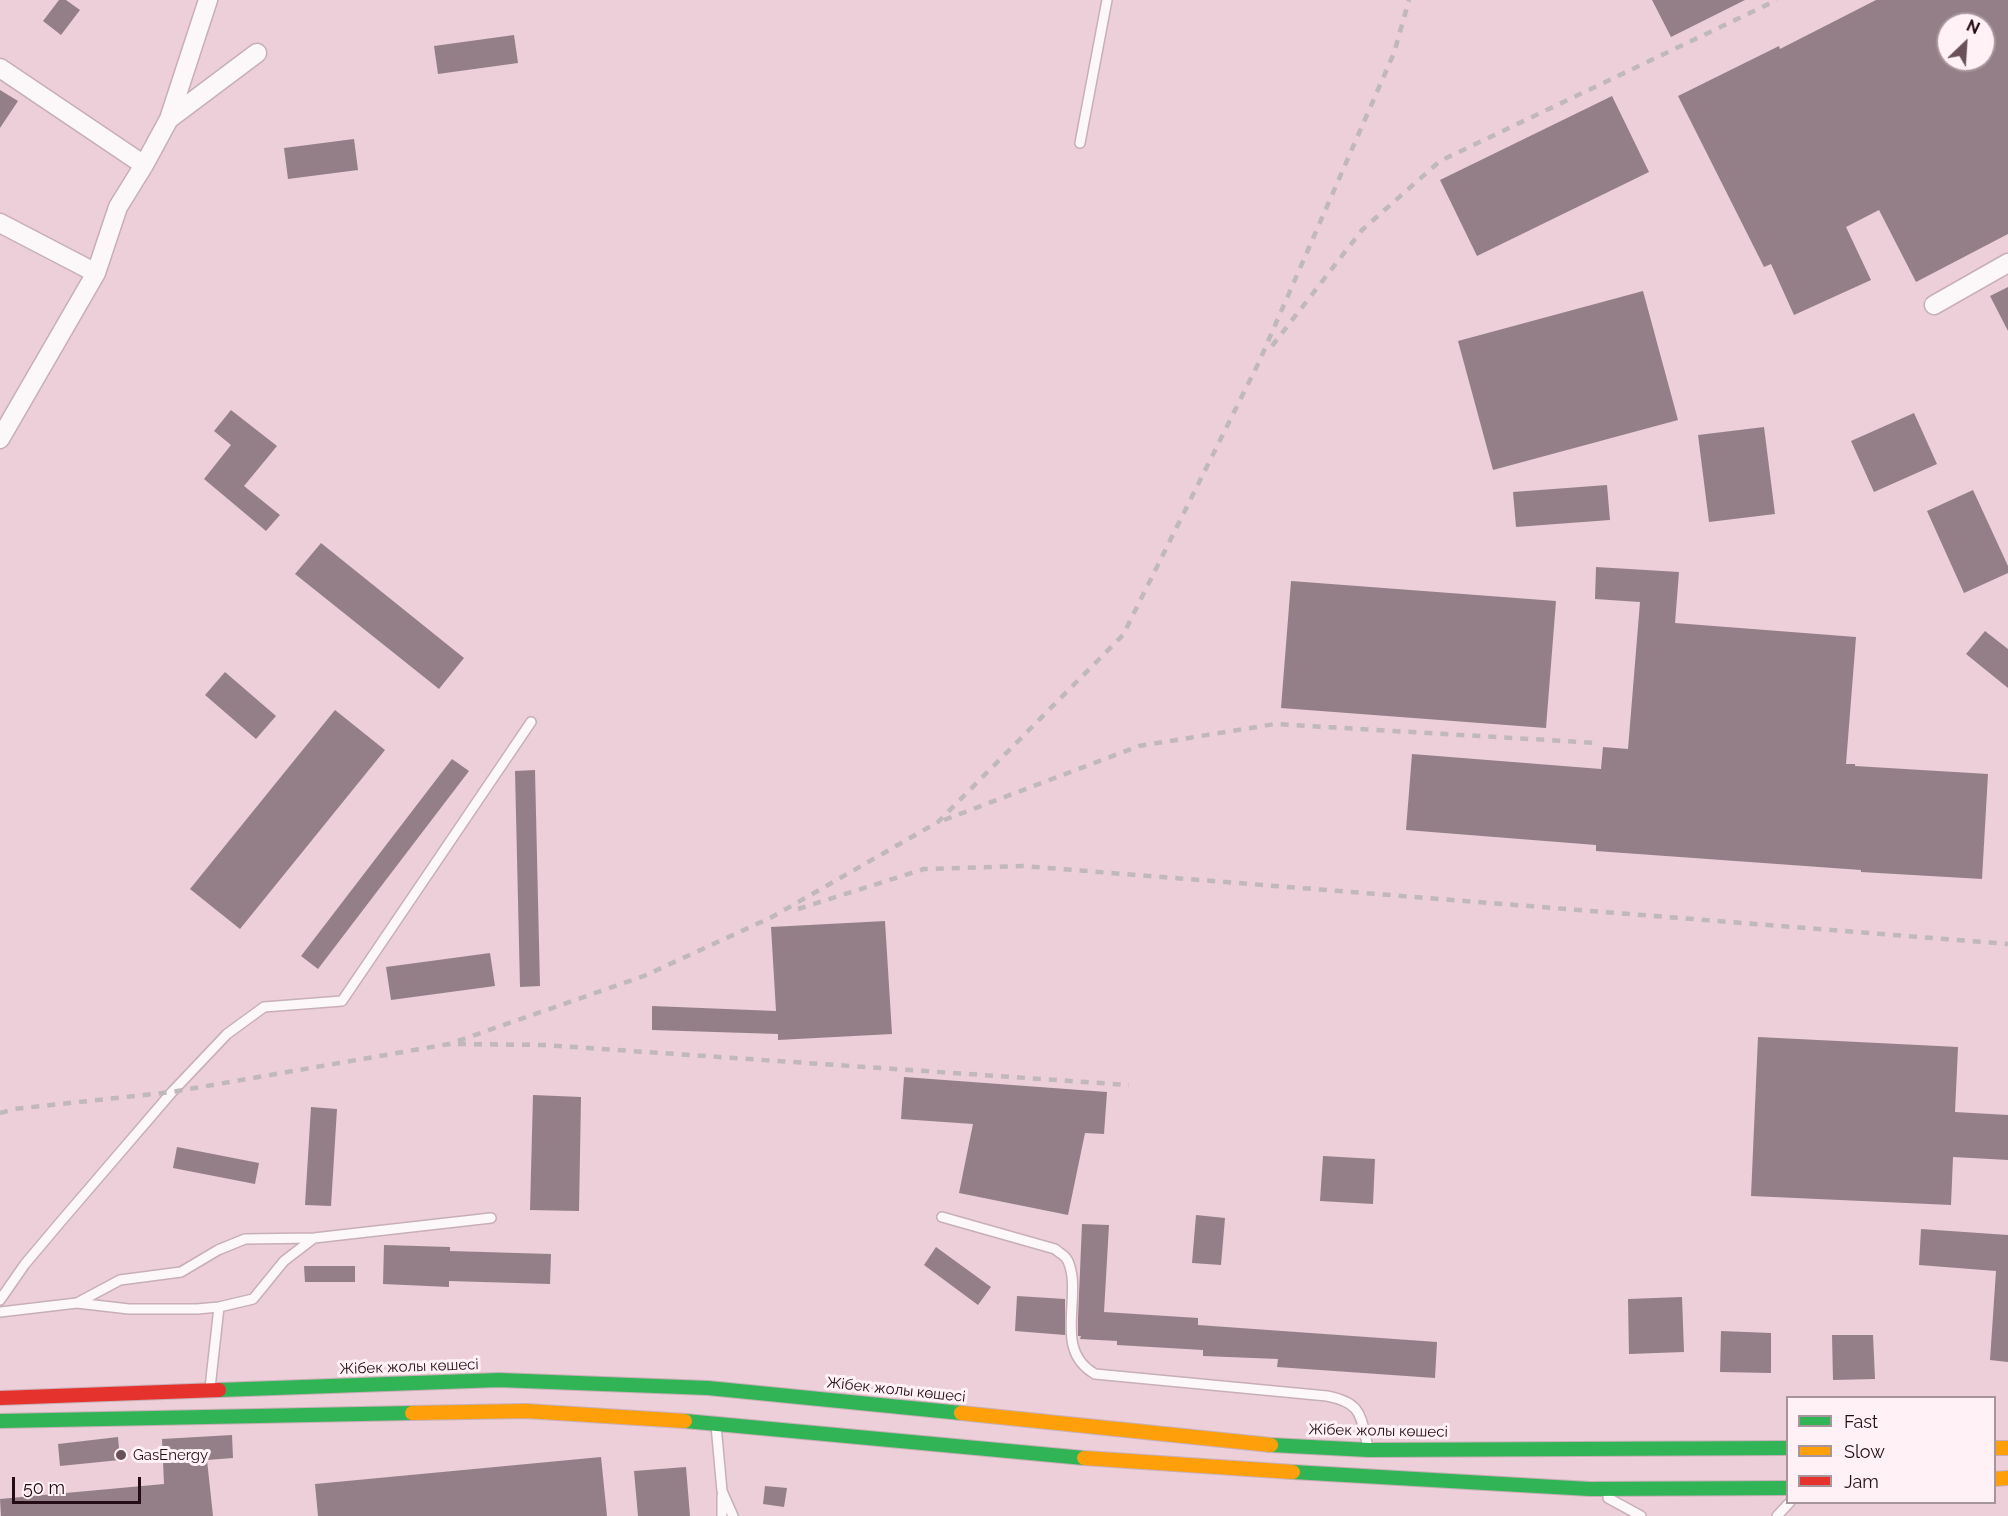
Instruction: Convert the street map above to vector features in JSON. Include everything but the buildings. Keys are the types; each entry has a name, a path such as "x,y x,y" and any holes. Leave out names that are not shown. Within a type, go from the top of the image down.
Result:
{"main road":[{"name":"Жібек жолы көшесі","path":"0,1398 500,1380 708,1388 1275,1445 1368,1450 1786,1448"},
{"path":"0,1421 526,1411 716,1423 1131,1463 1590,1489 1786,1488"}],"street":[{"path":"0,439 96,273 117,207 144,165 169,119 208,0"},
{"path":"169,119 257,53"},
{"path":"0,68 144,165"},
{"path":"0,223 96,273"},
{"path":"1934,305 2008,263"}],"lane":[{"path":"1080,143 1107,0"},
{"path":"0,1300 25,1264 63,1219 172,1092 227,1034 264,1007 342,1000 531,722"},
{"path":"942,1217 1055,1249 1066,1258 1071,1267 1073,1286 1072,1346 1084,1368 1095,1374 1342,1399 1354,1406 1359,1415 1368,1450"},
{"path":"77,1303 120,1280 181,1272 218,1250 245,1239 314,1238 491,1218"},
{"path":"0,1312 77,1303 129,1309 197,1309 219,1307 253,1299 284,1261 314,1238"},
{"path":"210,1390 219,1307"},
{"path":"716,1423 722,1516"},
{"path":"1590,1489 1641,1516"},
{"path":"722,1491 733,1516"},
{"path":"1777,1516 1789,1504"}],"railway":[{"path":"0,1113 14,1109 172,1092 449,1044 644,976 772,917 938,822 1123,635 1259,362 1394,53 1409,0"},
{"path":"1272,346 1362,230 1440,161 1777,0"},
{"path":"944,820 1139,746 1275,724 1598,743"},
{"path":"798,909 924,869 1023,866 2008,944"},
{"path":"458,1044 544,1045 1129,1085"}],"traffic: fast":[{"path":"219,1390 499,1380 708,1388 961,1413"},
{"path":"0,1421 412,1413"},
{"path":"685,1421 1084,1458"},
{"path":"1271,1445 1369,1450 1786,1448"},
{"path":"1293,1472 1590,1489 1786,1488"}],"traffic: slow":[{"path":"412,1413 526,1411 685,1421"},
{"path":"961,1413 1271,1445"},
{"path":"1996,1448 2008,1448"},
{"path":"1084,1458 1293,1472"},
{"path":"1996,1479 2008,1478"}],"traffic: jam":[{"path":"0,1398 219,1390"}],"place":[{"name":"GasEnergy","path":"121,1455"}]}
